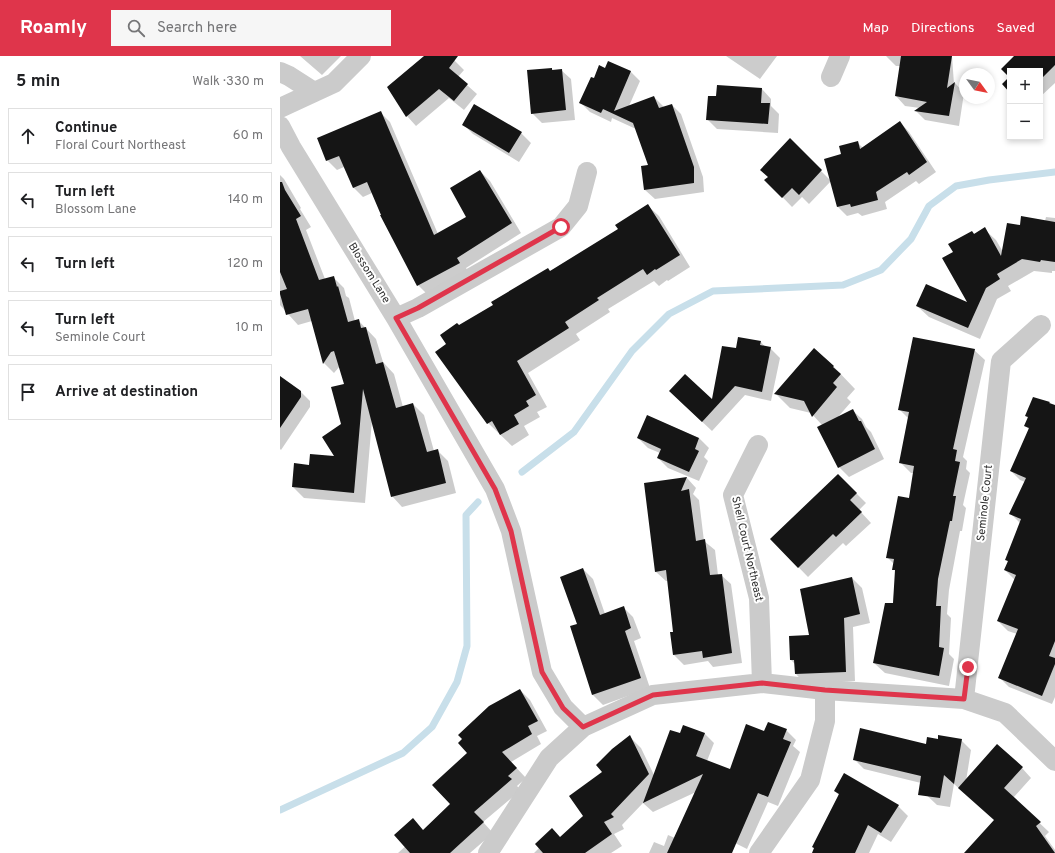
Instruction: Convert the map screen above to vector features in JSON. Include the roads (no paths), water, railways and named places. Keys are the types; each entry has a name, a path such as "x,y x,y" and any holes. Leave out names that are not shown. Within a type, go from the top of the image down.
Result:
{"street":[{"path":"280,108 334,83 361,56"},
{"path":"831,77 840,56"},
{"path":"280,72 314,92"},
{"name":"Blossom Lane","path":"280,126 291,147 396,318 495,489 511,531 542,672 563,708 583,727"},
{"path":"396,318 418,308 561,227 578,206 587,172"},
{"name":"Seminole Court","path":"964,699 1001,361 1041,324"},
{"name":"Shell Court Northeast","path":"758,445 733,495 759,598 762,683"},
{"path":"488,853 549,758 583,727 653,695 762,683 825,690 964,699 1004,713 1055,761"},
{"path":"759,853 810,780 824,721 825,690"}],"waterway":[{"path":"522,472 574,432 632,351 669,314 713,291 843,285 881,270 911,239 929,206 956,186 989,180 1055,172"},
{"path":"280,810 403,753 432,727 457,682 467,646 466,515 478,502"}]}
